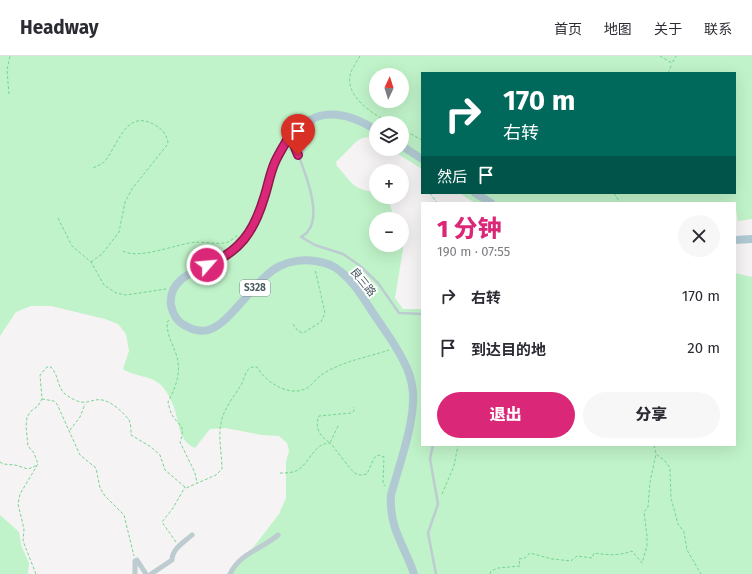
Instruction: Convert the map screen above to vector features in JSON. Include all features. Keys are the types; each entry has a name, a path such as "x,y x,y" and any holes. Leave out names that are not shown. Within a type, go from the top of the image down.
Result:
{"main road":[{"path":"174,316 171,304 171,295 175,287 184,277 231,252 244,240 259,213 275,162 290,135 306,121 316,116 326,114 338,114 355,118 369,126"},
{"path":"409,150 421,157"},
{"path":"477,194 489,202"},
{"path":"736,240 752,239"},
{"name":"良三路","path":"174,316 184,325 195,330 208,330 223,321 265,276 280,266 298,261 313,260 325,263 339,270 353,284 405,363 409,375 412,391 412,407 391,495 391,519 395,532 414,574"}],"street":[{"path":"151,574 172,560 172,554 192,535"},
{"path":"230,574 234,566 241,559 256,549 265,546 278,535"},
{"path":"135,560 135,574"},
{"path":"135,560 137,560 146,574"}],"lane":[{"path":"300,159 316,116"},
{"path":"290,135 307,180 314,211 313,220 309,231 301,237 315,245 343,254 359,265 378,283 399,313 421,314"},
{"path":"433,446 430,459 438,504 428,533 436,574"}],"path":[{"path":"9,94 7,70 10,56"},
{"path":"360,56 351,73 350,87 354,97 380,116"},
{"path":"660,56 672,63"},
{"path":"668,72 676,56"},
{"path":"91,262 102,254 118,232 125,202 132,189 167,145 168,142 166,135 160,128 149,122 140,121 132,123 125,129 104,162 94,168"},
{"path":"409,133 421,139"},
{"path":"58,218 72,246 91,262 104,285 116,293 132,294 175,287"},
{"path":"124,251 130,255 142,255 181,244 196,242 228,242 240,234"},
{"path":"293,324 298,331 303,333 321,322 325,313 313,260"},
{"path":"174,316 167,322 167,334 176,354 179,368 175,389 168,402 171,414 181,425 183,432 180,442 195,472 197,483"},
{"path":"180,546 162,522 173,508 180,492 185,487 186,488 216,475 222,469 221,424 229,402 242,383 247,370 252,367 257,367 260,373 269,382 283,389 295,391 306,388 321,375 338,366 395,347"},
{"path":"36,574 23,541 24,529 18,504 20,494 38,464 34,452 28,446 26,426 27,417 31,411 38,406 42,399 40,375 47,367 51,367 54,370 59,387 75,400 86,404 102,400 111,404 123,413 130,421 131,435 151,447 160,455 165,470 185,487"},
{"path":"42,399 54,401 58,404 80,455 96,468 100,488 105,496 126,519 127,533 135,560"},
{"path":"69,430 80,417 86,404"},
{"path":"354,407 354,410 351,413 319,416 316,422 319,433 322,438 330,443 338,452 354,473 361,475 367,474 374,458 378,455 384,457 383,482 391,495"},
{"path":"330,443 338,426"},
{"path":"280,473 294,472 303,467 317,448 324,443 330,443"},
{"path":"438,504 454,466 458,446"},
{"path":"490,574 491,571 498,568 520,566 519,559 524,558 530,553 552,559 571,561 576,556 592,558 594,553 614,555 632,551 642,563 648,536 644,512 648,508 650,482 656,454 654,446"},
{"path":"656,454 666,461 670,468 671,498 678,524 684,532 687,550 700,574"},
{"path":"0,462 3,464 28,468 38,464"}],"green space":[{"path":"0,56 752,56 752,219 738,221 736,202 473,202 461,194 736,194 736,72 421,72 421,168 401,156 409,156 409,116 369,116 369,138 360,139 336,162 337,166 353,184 369,191 369,204 390,204 392,212 369,212 369,252 403,252 395,298 403,309 421,309 421,446 736,446 736,273 752,277 752,574 229,574 246,557 279,514 286,498 286,462 289,451 287,443 279,436 262,435 225,428 210,429 195,448 187,442 181,434 174,407 162,386 158,382 127,372 123,369 129,351 126,334 118,324 105,319 51,306 31,306 16,312 0,336"},
{"path":"0,515 19,532 21,545 29,563 28,574 0,574"}],"route":[{"path":"207,265 216,262 231,252 244,240 253,228 265,196 275,162 290,135 298,155"}]}
